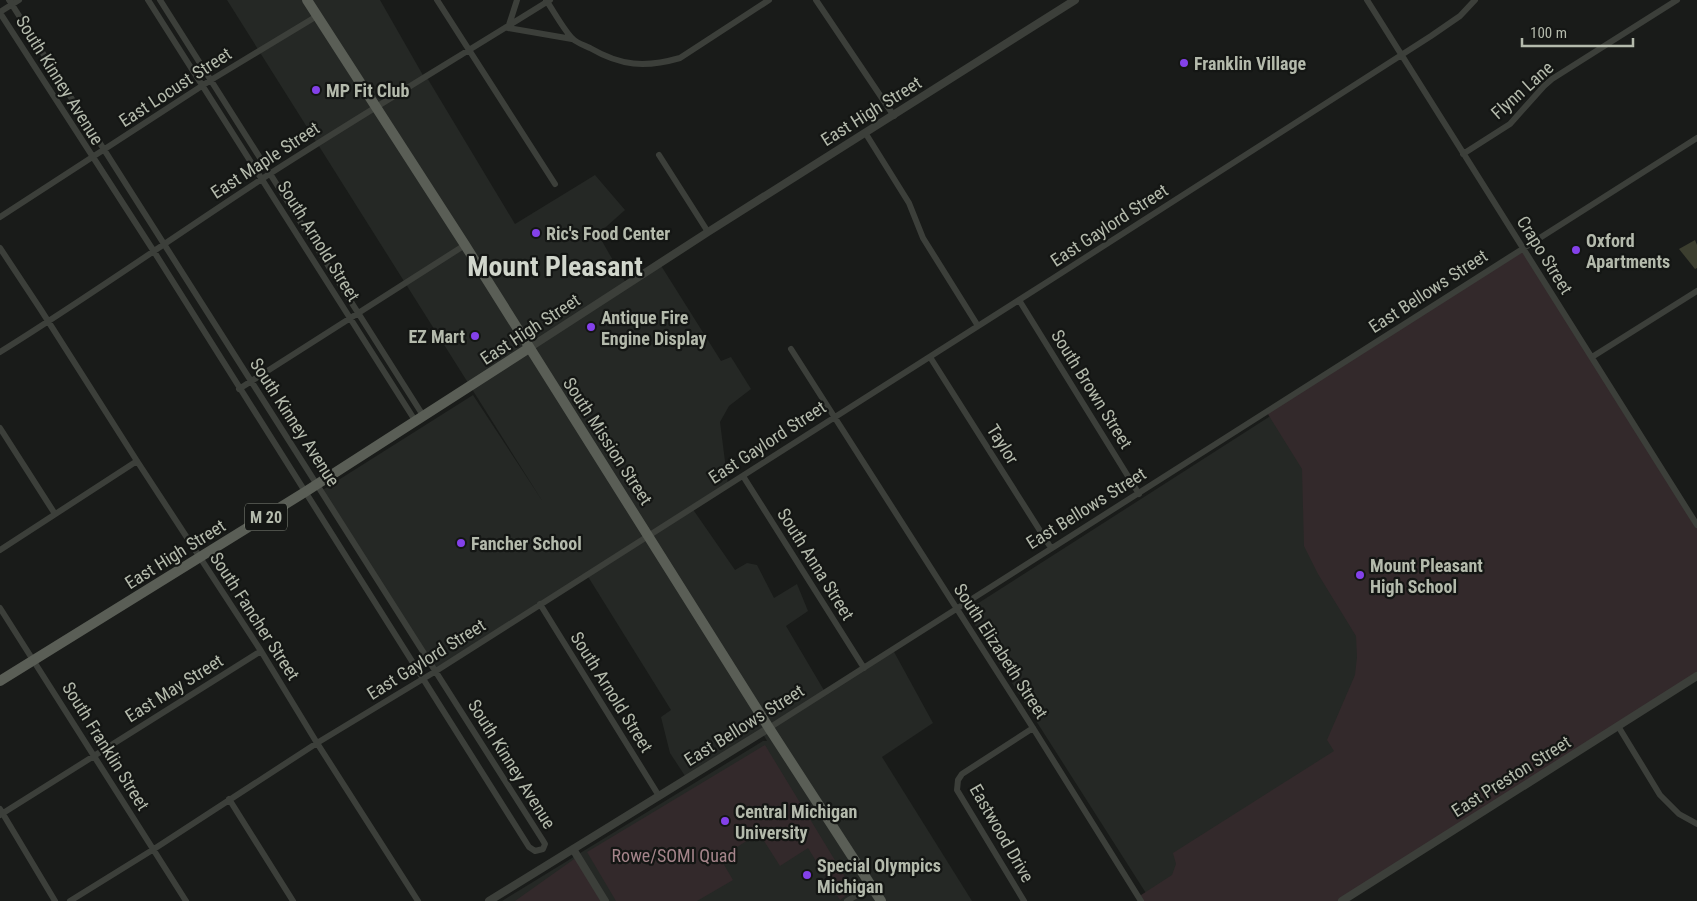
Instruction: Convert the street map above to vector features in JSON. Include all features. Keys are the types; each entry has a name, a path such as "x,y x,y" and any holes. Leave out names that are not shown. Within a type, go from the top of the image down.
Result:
{"main road":[{"name":"South Mission Street","path":"307,0 465,245 769,728 881,901"},
{"name":"East High Street","path":"0,682 305,492 529,348"}],"street":[{"path":"0,12 11,2 19,0"},
{"name":"South Arnold Street","path":"148,0 350,318 420,419"},
{"name":"South Arnold Street","path":"160,0 358,312 420,419"},
{"path":"437,0 555,184"},
{"path":"517,0 508,28 572,38 606,58 624,63 644,65 664,63 680,58 769,0"},
{"path":"816,0 894,116"},
{"name":"East High Street","path":"529,348 1074,0"},
{"name":"Crapo Street","path":"1367,0 1695,517 1697,526"},
{"name":"East Gaylord Street","path":"70,901 317,743 436,671 1019,300 1401,55 1460,16 1475,0"},
{"name":"Flynn Lane","path":"1463,154 1510,124 1552,79 1677,0"},
{"path":"548,1 572,38"},
{"name":"East Maple Street","path":"0,352 49,322 153,250 262,179 508,28 548,1"},
{"name":"South Kinney Avenue","path":"0,12 92,158 153,250 529,847 534,851 540,850 544,846 542,839 11,2"},
{"name":"East Locust Street","path":"0,218 211,80 317,16"},
{"path":"866,134 909,203 923,238 978,326"},
{"name":"East Bellows Street","path":"489,901 956,610 1697,138"},
{"path":"659,155 708,232"},
{"path":"239,389 465,245"},
{"name":"South Fancher Street","path":"0,248 261,651 317,743 418,901"},
{"path":"1592,357 1697,291"},
{"name":"South Brown Street","path":"1019,300 1138,494"},
{"name":"South Elizabeth Street","path":"791,349 1141,901"},
{"name":"Taylor","path":"930,357 1051,548"},
{"path":"0,428 55,514"},
{"path":"0,550 137,462"},
{"name":"South Anna Street","path":"743,476 864,668"},
{"name":"South Arnold Street","path":"540,604 659,796"},
{"name":"South Franklin Street","path":"0,608 186,901"},
{"name":"East May Street","path":"1,812 261,651"},
{"name":"East Preston Street","path":"1342,901 1697,676"},
{"path":"1618,726 1660,795 1679,814 1697,824"},
{"name":"Eastwood Drive","path":"1024,901 957,790 958,780 962,774 1033,728"},
{"path":"229,799 293,901"},
{"path":"1,812 55,901"},
{"path":"573,849 605,901"},
{"path":"847,901 872,886"}],"shaded area":[{"path":"227,0 380,0 424,77 426,76 515,224 595,175 625,210 598,234 627,285 660,264 721,361 731,357 751,389 729,406 720,422 728,485 692,508 735,570 747,563 757,565 774,598 797,584 808,611 786,626 825,692 893,650 933,723 882,757 972,901 502,901 763,741 767,741 763,734 687,779 670,753 661,717 671,710 587,575 436,671 321,491 473,395 543,502"},
{"path":"1695,240 1697,245 1697,268 1695,269 1679,249"},
{"name":"Mount Pleasant High School","path":"1519,257 1697,539 1151,901 966,611"}],"green space":[{"name":"Mount Pleasant High School","path":"1523,247 1697,526 1697,676 1342,901 1141,901 1138,897 1172,875 1176,864 1173,853 1334,751 1327,740 1355,675 1357,657 1356,636 1318,574 1304,546 1302,469 1266,411"},
{"name":"Rowe/SOMI Quad","path":"765,745 853,890 840,900 808,848 780,866 759,833 720,858 733,880 697,901 616,901 587,852"},
{"path":"577,857 605,901 515,901"}],"place":[{"name":"Franklin Village","path":"1184,63"},
{"name":"MP Fit Club","path":"316,90"},
{"name":"Ric's Food Center","path":"536,233"},
{"name":"Oxford Apartments","path":"1576,250"},
{"name":"Antique Fire Engine Display","path":"591,327"},
{"name":"EZ Mart","path":"475,336"},
{"name":"Fancher School","path":"461,543"},
{"name":"Mount Pleasant High School","path":"1360,575"},
{"name":"Central Michigan University","path":"725,821"},
{"name":"Special Olympics Michigan","path":"807,875"}],"district":[{"name":"Mount Pleasant","path":"555,266"}]}
